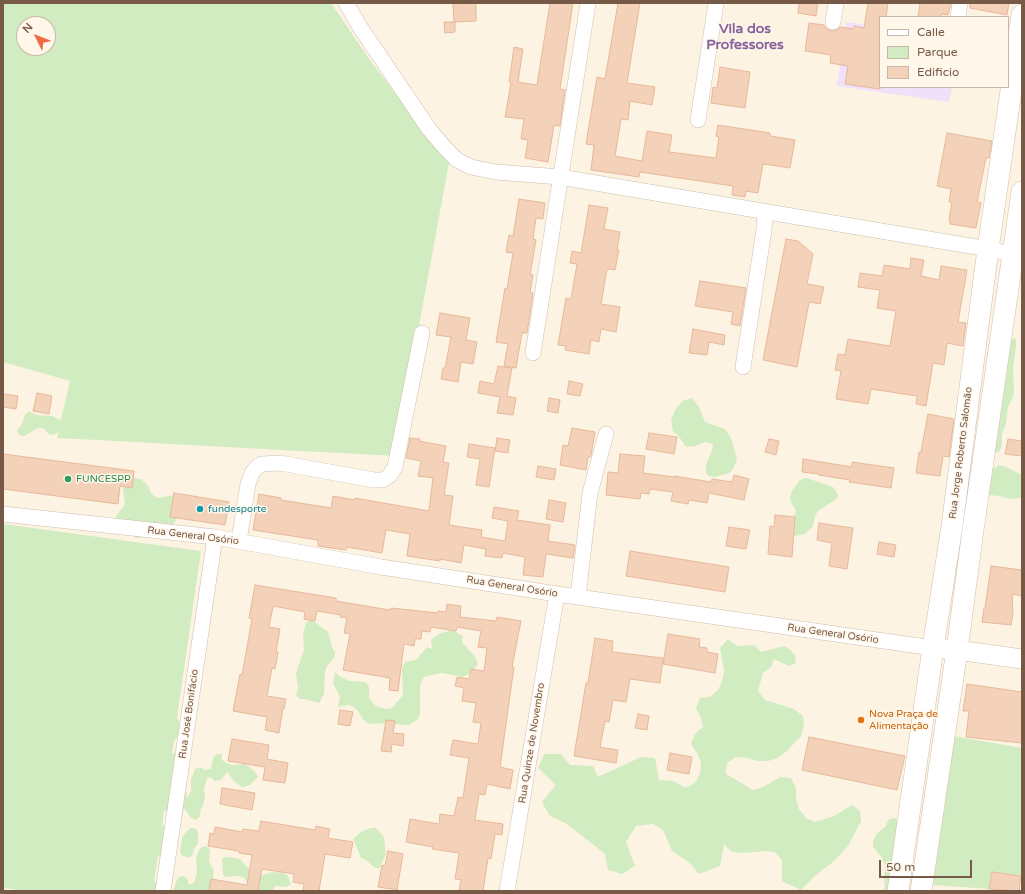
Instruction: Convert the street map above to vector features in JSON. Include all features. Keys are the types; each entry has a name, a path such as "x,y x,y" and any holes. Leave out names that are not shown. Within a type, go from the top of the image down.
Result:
{"main road":[{"name":"Rua Jorge Roberto Salomão","path":"898,891 952,526 988,248 1022,15"},
{"path":"921,891 957,650 973,530 1018,255 1022,192"},
{"path":"952,526 973,530"}],"street":[{"path":"346,3 360,27 429,129 457,160 471,167 481,170 560,177 988,248 1018,255"},
{"path":"533,353 588,3"},
{"path":"698,120 716,3"},
{"path":"833,22 836,3"},
{"path":"958,16 960,3"},
{"path":"743,367 764,230 765,212"},
{"path":"239,541 248,484 252,473 262,464 280,463 374,480 383,480 390,475 395,467 422,333"},
{"path":"578,597 590,493 606,434"},
{"name":"Rua General Osório","path":"3,514 239,541 381,567 557,594 933,648 1022,659"},
{"name":"Rua José Bonifácio","path":"163,891 215,538"},
{"name":"Rua Quinze de Novembro","path":"507,891 557,594"}],"shaded area":[{"path":"846,22 879,27 879,88 952,88 949,102 837,86"}],"green space":[{"path":"3,3 331,3 372,63 449,163 395,456 57,438 59,431 56,434 50,435 43,428 38,428 24,436 19,435 17,430 21,426 25,415 29,411 36,415 52,416 61,420 70,381 3,362"},
{"path":"1010,338 1016,339 1013,369 1014,391 1008,407 1006,424 1002,434 1002,445 1000,451 995,453 992,448"},
{"path":"692,398 699,407 705,422 725,429 731,438 737,459 733,469 729,473 715,477 708,476 706,472 706,465 713,444 705,442 696,446 686,447 673,431 671,420 675,410 682,401"},
{"path":"998,465 1004,466 1022,475 1022,498 1010,499 984,493 991,468 997,467"},
{"path":"807,478 833,487 838,496 835,500 818,511 815,516 813,526 805,534 795,536 791,532 792,522 796,511 790,497 799,481"},
{"path":"130,479 141,479 149,487 150,492 154,496 159,498 174,495 180,514 170,529 161,536 136,538 114,521 125,504 123,488 125,483"},
{"path":"3,524 201,551 177,717 182,728 174,741 172,753 180,753 187,798 191,791 191,780 195,769 200,767 205,770 211,769 213,757 217,754 222,754 222,760 232,765 245,764 255,772 258,777 250,785 242,787 235,782 227,772 221,780 215,781 210,777 207,778 204,789 205,797 203,806 201,808 200,816 196,820 191,818 185,809 177,813 167,812 164,810 162,827 168,823 178,823 180,831 176,836 167,861 158,856 154,882 158,881 164,891 27,891 3,888"},
{"path":"311,619 328,632 335,652 335,657 327,666 325,671 324,694 319,703 300,699 296,695 298,689 296,673 304,650 303,633 306,623"},
{"path":"452,630 463,636 462,642 476,658 478,664 472,672 463,677 442,673 426,676 422,680 420,686 420,714 418,719 414,722 409,725 388,723 372,724 367,723 354,707 349,705 338,707 340,697 333,683 335,672 339,676 349,681 366,682 369,687 369,698 376,706 386,709 392,708 403,695 402,667 405,662 416,660 427,647 432,649 431,640 439,634"},
{"path":"728,639 737,646 754,645 761,652 784,646 791,650 795,656 796,663 789,666 774,659 771,667 763,673 758,691 765,700 794,709 803,716 804,726 801,736 778,758 768,761 757,761 736,757 727,763 726,774 753,790 763,787 780,777 791,778 796,788 796,799 799,809 806,818 815,822 834,816 852,805 860,811 861,821 848,846 833,862 816,875 801,890 782,881 782,860 775,852 732,852 724,844 720,866 699,874 690,863 672,851 663,830 653,824 636,826 626,842 635,866 622,874 608,870 605,854 567,824 549,815 542,802 556,785 538,768 544,754 561,754 570,765 593,766 598,777 641,757 655,758 659,780 674,781 685,788 695,783 700,773 701,763 691,744 695,734 703,727 701,718 696,708 700,698 710,697 718,690 724,671 720,648"},
{"path":"954,736 1022,748 1022,876 992,872 989,889 933,885"},
{"path":"895,818 899,822 891,867 893,872 892,891 884,891 885,866 882,858 873,847 873,842 876,834 885,827 889,819"},
{"path":"190,828 195,828 198,832 198,844 194,849 193,854 189,858 181,855 180,849 183,836"},
{"path":"371,828 376,828 384,837 386,854 379,869 361,858 353,839 361,832"},
{"path":"206,846 210,850 209,861 214,871 212,886 209,891 173,891 179,877 184,876 188,880 189,885 194,883 197,873 196,857 200,848"},
{"path":"224,857 240,859 249,869 260,876 273,872 283,873 288,876 291,884 287,887 276,886 272,891 259,891 258,884 251,885 244,877 225,877 223,875 222,859"}],"building":[{"path":"476,3 476,21 455,22 455,32 445,33 444,22 454,22 453,4"},
{"path":"550,3 573,3 560,89 565,90 560,126 554,125 548,162 525,158 528,140 521,139 524,119 505,117 511,83 509,82 514,47 523,49 518,82 537,85"},
{"path":"618,3 640,3 627,83 655,87 652,105 630,101 628,120 621,119 615,156 642,161 647,131 672,135 669,152 716,158 719,137 716,136 718,125 770,133 770,136 795,140 790,168 763,164 758,193 746,191 745,197 732,195 733,186 640,172 639,177 591,170 594,145 586,144 597,77 605,79"},
{"path":"799,3 818,3 816,16 798,13"},
{"path":"868,3 888,3 886,16 879,16 880,89 845,84 848,66 830,63 831,55 805,51 809,23 824,25 827,29 832,31 837,30 840,27 853,29 854,26 864,28"},
{"path":"920,3 951,3 948,15 942,14 941,16 918,16"},
{"path":"970,3 1009,3 1007,15 970,8"},
{"path":"720,67 750,72 745,108 711,103 713,87 717,88"},
{"path":"947,133 992,141 989,158 986,158 977,202 981,203 976,228 950,224 949,220 952,202 949,202 951,189 937,186"},
{"path":"519,199 545,203 543,219 536,218 533,239 536,240 530,275 533,275 530,292 533,293 527,333 522,333 516,368 504,366 508,344 496,342 505,288 507,289 513,253 506,252 509,235 513,236"},
{"path":"589,205 608,208 604,229 620,232 617,250 619,250 615,270 607,269 601,304 620,307 616,332 601,329 599,342 591,340 589,354 565,350 566,346 558,345 566,298 571,299 577,264 570,263 572,251 581,253"},
{"path":"786,239 798,241 813,254 807,284 824,287 820,304 809,302 797,367 763,360"},
{"path":"911,258 924,260 921,276 939,280 941,266 967,270 958,322 966,323 963,346 947,343 944,365 933,363 926,406 916,404 917,396 871,389 868,404 836,399 841,371 835,370 838,354 845,355 848,339 890,346 896,311 877,308 880,290 858,287 860,273 882,276 884,265 910,269"},
{"path":"700,281 746,288 740,326 731,324 733,312 695,306"},
{"path":"440,313 470,318 466,340 477,342 473,364 461,362 458,382 441,379 443,368 445,368 451,337 436,335"},
{"path":"693,329 725,335 724,345 709,342 707,355 689,353"},
{"path":"498,366 512,368 507,396 516,398 513,415 497,413 500,397 478,393 480,381 494,384"},
{"path":"569,381 583,384 580,396 567,394"},
{"path":"37,393 52,396 49,414 33,411"},
{"path":"3,394 18,396 16,409 3,407"},
{"path":"549,398 560,400 558,413 547,411"},
{"path":"928,414 954,419 949,457 943,456 940,476 916,473 919,452 921,452"},
{"path":"572,428 595,432 591,455 588,457 586,470 560,465 563,445 568,446"},
{"path":"649,433 677,437 674,454 646,449"},
{"path":"410,438 446,446 443,462 449,463 444,495 453,496 449,525 482,530 481,537 505,541 508,521 492,518 494,507 519,511 517,520 550,525 548,541 575,545 573,558 546,554 543,577 523,575 525,557 503,553 502,558 485,556 486,549 464,545 461,563 440,559 440,561 407,556 410,534 386,530 382,553 347,547 346,550 318,546 318,540 253,530 259,494 281,498 281,500 331,508 333,496 355,500 355,498 429,511 433,478 418,476 421,461 406,458"},
{"path":"497,438 510,440 508,453 495,451"},
{"path":"769,439 779,441 776,455 765,452"},
{"path":"1008,439 1022,441 1022,456 1005,454"},
{"path":"469,444 495,448 489,487 476,485 480,459 467,457"},
{"name":"FUNCESPP","path":"3,454 134,471 132,488 120,486 118,504 3,489"},
{"path":"620,454 645,456 643,473 711,482 712,479 732,482 734,475 749,479 744,500 709,493 707,503 689,500 688,504 671,501 673,492 650,489 649,494 641,493 640,499 606,495 608,472 618,473"},
{"path":"803,459 852,467 852,462 894,468 891,488 849,482 850,480 802,472"},
{"path":"538,466 556,469 554,480 536,477"},
{"name":"fundesporte","path":"174,493 229,502 225,525 170,517"},
{"path":"549,500 566,503 563,522 546,519"},
{"path":"775,515 795,517 792,557 768,554 770,526 774,527"},
{"path":"819,523 853,528 847,569 829,566 832,543 817,540"},
{"path":"729,527 750,530 746,549 726,546"},
{"path":"879,542 896,545 894,557 877,554"},
{"path":"630,551 729,567 725,592 626,576"},
{"path":"991,566 1022,570 1022,596 1012,594 1013,613 1011,625 982,622"},
{"path":"255,585 336,598 336,601 390,610 391,608 438,613 438,611 446,612 447,604 461,606 460,617 496,621 497,617 521,621 512,667 514,667 500,767 513,770 510,789 487,784 485,795 479,794 475,820 503,824 502,835 495,834 491,859 488,858 483,891 459,891 461,880 455,879 459,853 432,849 433,847 406,842 410,819 439,824 440,814 454,816 458,797 463,798 469,758 450,755 453,740 478,744 481,723 473,722 476,703 462,701 464,688 455,686 457,677 469,679 471,669 484,671 487,648 478,647 481,631 457,627 456,631 431,627 430,632 422,631 421,639 415,639 414,646 404,644 398,691 389,690 390,678 343,670 350,634 344,633 347,618 340,617 341,615 317,611 315,621 304,619 305,612 273,606 269,627 280,629 275,669 272,668 267,696 286,699 279,733 265,730 267,717 233,711 240,674 242,675 252,619 249,618"},
{"path":"668,634 700,639 699,647 707,648 707,652 718,654 715,673 663,664"},
{"path":"595,638 613,641 612,652 663,658 660,683 630,679 626,702 613,700 609,722 605,721 600,747 618,750 616,763 574,756"},
{"path":"967,684 1022,692 1022,743 966,737 969,711 963,711"},
{"path":"340,710 353,712 350,726 338,724"},
{"path":"638,714 649,716 647,730 635,728"},
{"path":"386,720 395,721 393,733 404,734 403,746 392,744 391,752 381,751"},
{"path":"809,737 905,756 897,790 802,770"},
{"path":"232,739 269,745 267,759 288,763 285,783 263,780 265,767 228,761"},
{"path":"670,753 692,757 689,774 667,770"},
{"path":"222,788 255,793 252,810 220,804"},
{"path":"261,821 315,830 316,826 330,829 328,838 353,842 350,858 325,854 319,891 303,891 304,884 293,882 294,874 262,869 258,891 209,891 211,879 247,885 252,855 239,853 239,851 208,846 210,833 214,834 215,827 242,832 243,829 259,831"},
{"path":"388,851 403,854 397,890 378,887 382,865 385,866"},
{"path":"992,872 1021,876 1019,891 989,889"}],"place":[{"name":"FUNCESPP","path":"68,479"},
{"name":"fundesporte","path":"200,509"},
{"name":"Nova Praça de Alimentação","path":"861,720"}],"district":[{"name":"Vila dos Professores","path":"745,38"}]}
